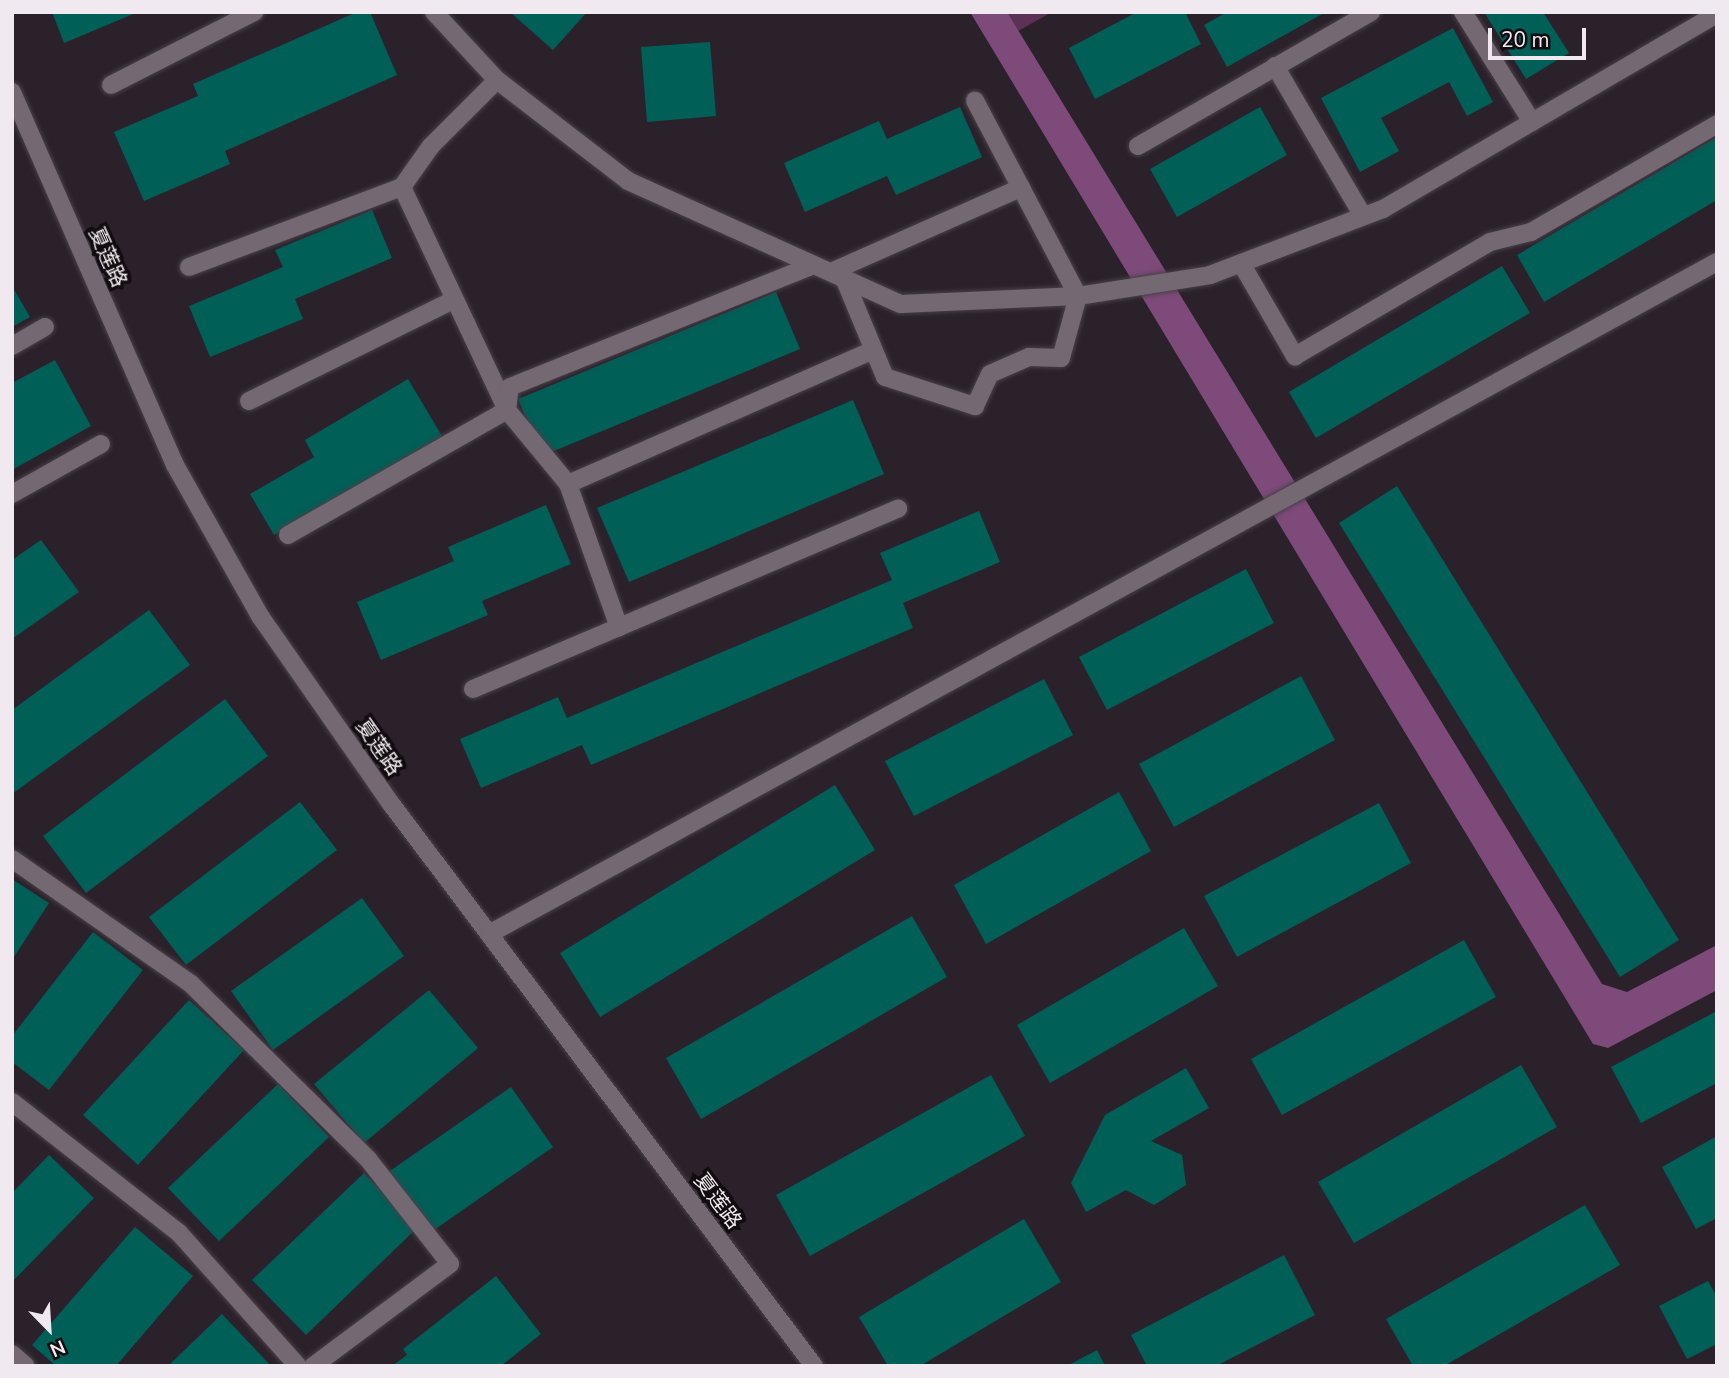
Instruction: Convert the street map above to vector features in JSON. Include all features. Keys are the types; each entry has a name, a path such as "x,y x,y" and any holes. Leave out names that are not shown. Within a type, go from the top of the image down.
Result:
{"street":[{"path":"111,85 254,12"},
{"path":"1138,146 1371,12"},
{"path":"1463,12 1532,122"},
{"path":"436,13 497,80 628,181 901,304 1078,296 1210,275 1363,216 1532,122 1717,14"},
{"path":"1275,66 1363,216"},
{"path":"188,267 402,187 431,146 497,80"},
{"name":"夏莲路","path":"12,92 175,465 229,568 309,688 489,934 814,1366"},
{"path":"837,275 884,377 975,406 990,374 1029,357 1061,358 1078,296 975,101"},
{"path":"1241,263 1295,356 1490,242 1531,232 1717,124"},
{"path":"402,187 507,410 568,484 619,627"},
{"path":"837,275 1021,188"},
{"path":"489,934 1717,262"},
{"path":"507,410 510,387 813,265"},
{"path":"249,401 453,300"},
{"path":"12,346 45,327"},
{"path":"568,484 873,351"},
{"path":"288,535 507,410"},
{"path":"12,494 101,444"},
{"path":"473,689 898,509"},
{"path":"12,859 191,984 368,1159 450,1264 313,1366"},
{"path":"12,1102 179,1233 298,1366"},
{"path":"12,1354 26,1366"}],"shaded area":[{"path":"970,12 1007,12 1602,984 1627,992 1717,945 1717,990 1608,1048 1593,1044"},
{"path":"1000,12 1052,12 1013,34"}],"building":[{"path":"52,12 138,12 64,43"},
{"path":"357,12 370,12 397,75 225,151 230,164 144,201 114,132 198,96 193,84"},
{"path":"510,12 587,12 553,50"},
{"path":"1137,12 1185,12 1201,44 1095,99 1069,48"},
{"path":"1227,12 1326,12 1227,67 1204,25"},
{"path":"1484,12 1543,12 1569,53 1526,79"},
{"path":"1453,28 1493,102 1467,116 1449,82 1381,118 1399,151 1360,172 1321,98"},
{"path":"710,42 716,116 647,122 641,47"},
{"path":"960,107 982,157 896,195 887,176 805,212 784,163 879,121 887,139"},
{"path":"1260,107 1287,155 1177,217 1150,169"},
{"path":"1717,137 1717,200 1544,302 1517,255"},
{"path":"372,210 392,258 295,299 303,319 210,357 189,306 283,267 275,250"},
{"path":"1502,266 1530,313 1316,438 1289,392"},
{"path":"12,286 30,317 12,327"},
{"path":"776,292 800,349 542,456 518,399"},
{"path":"55,360 91,426 12,470 12,383"},
{"path":"408,379 442,436 274,535 250,494 314,457 305,440"},
{"path":"853,400 884,474 629,582 597,508"},
{"path":"1397,486 1679,940 1620,977 1339,523"},
{"path":"546,505 571,564 482,601 488,615 381,660 357,602 454,561 448,547"},
{"path":"979,511 1000,562 903,603 913,628 591,765 582,745 481,788 460,739 558,697 567,718 892,580 880,553"},
{"path":"41,540 79,592 12,639 12,560"},
{"path":"1246,569 1274,623 1107,710 1079,657"},
{"path":"149,610 190,665 12,794 12,710"},
{"path":"1301,676 1335,740 1174,827 1139,764"},
{"path":"1044,679 1073,735 914,816 885,761"},
{"path":"225,699 268,756 86,893 43,836"},
{"path":"835,785 875,850 600,1017 560,953"},
{"path":"1119,792 1151,851 986,944 954,885"},
{"path":"300,802 337,850 186,965 149,917"},
{"path":"1379,803 1411,863 1237,957 1204,896"},
{"path":"12,879 49,903 12,960"},
{"path":"362,898 404,956 273,1050 231,991"},
{"path":"912,916 947,977 701,1119 666,1058"},
{"path":"1184,928 1218,986 1050,1083 1017,1025"},
{"path":"93,932 143,970 49,1090 12,1062 12,1036"},
{"path":"1464,940 1496,997 1282,1115 1251,1059"},
{"path":"429,990 478,1048 364,1143 314,1084"},
{"path":"189,1000 244,1050 138,1165 83,1115"},
{"path":"1717,1011 1717,1083 1641,1123 1611,1067"},
{"path":"1521,1065 1557,1127 1354,1243 1318,1182"},
{"path":"1186,1068 1209,1108 1151,1141 1182,1155 1186,1185 1154,1205 1126,1190 1086,1212 1071,1183 1105,1115"},
{"path":"991,1075 1025,1136 810,1256 776,1195"},
{"path":"278,1084 329,1137 219,1241 168,1188"},
{"path":"511,1087 553,1147 427,1235 384,1175"},
{"path":"1717,1136 1717,1218 1696,1229 1662,1167"},
{"path":"49,1155 94,1198 12,1282 12,1193"},
{"path":"364,1173 417,1228 306,1335 252,1280"},
{"path":"1585,1205 1620,1265 1444,1366 1413,1366 1386,1319"},
{"path":"1024,1219 1061,1282 920,1366 888,1366 859,1317"},
{"path":"135,1227 193,1276 116,1366 56,1366 32,1345"},
{"path":"1284,1255 1315,1315 1216,1366 1147,1366 1131,1335"},
{"path":"496,1276 541,1334 501,1366 392,1366 407,1355 403,1349"},
{"path":"1708,1281 1717,1297 1717,1344 1687,1359 1659,1306"},
{"path":"222,1314 271,1366 168,1366"},
{"path":"1097,1350 1105,1366 1067,1366"}]}
